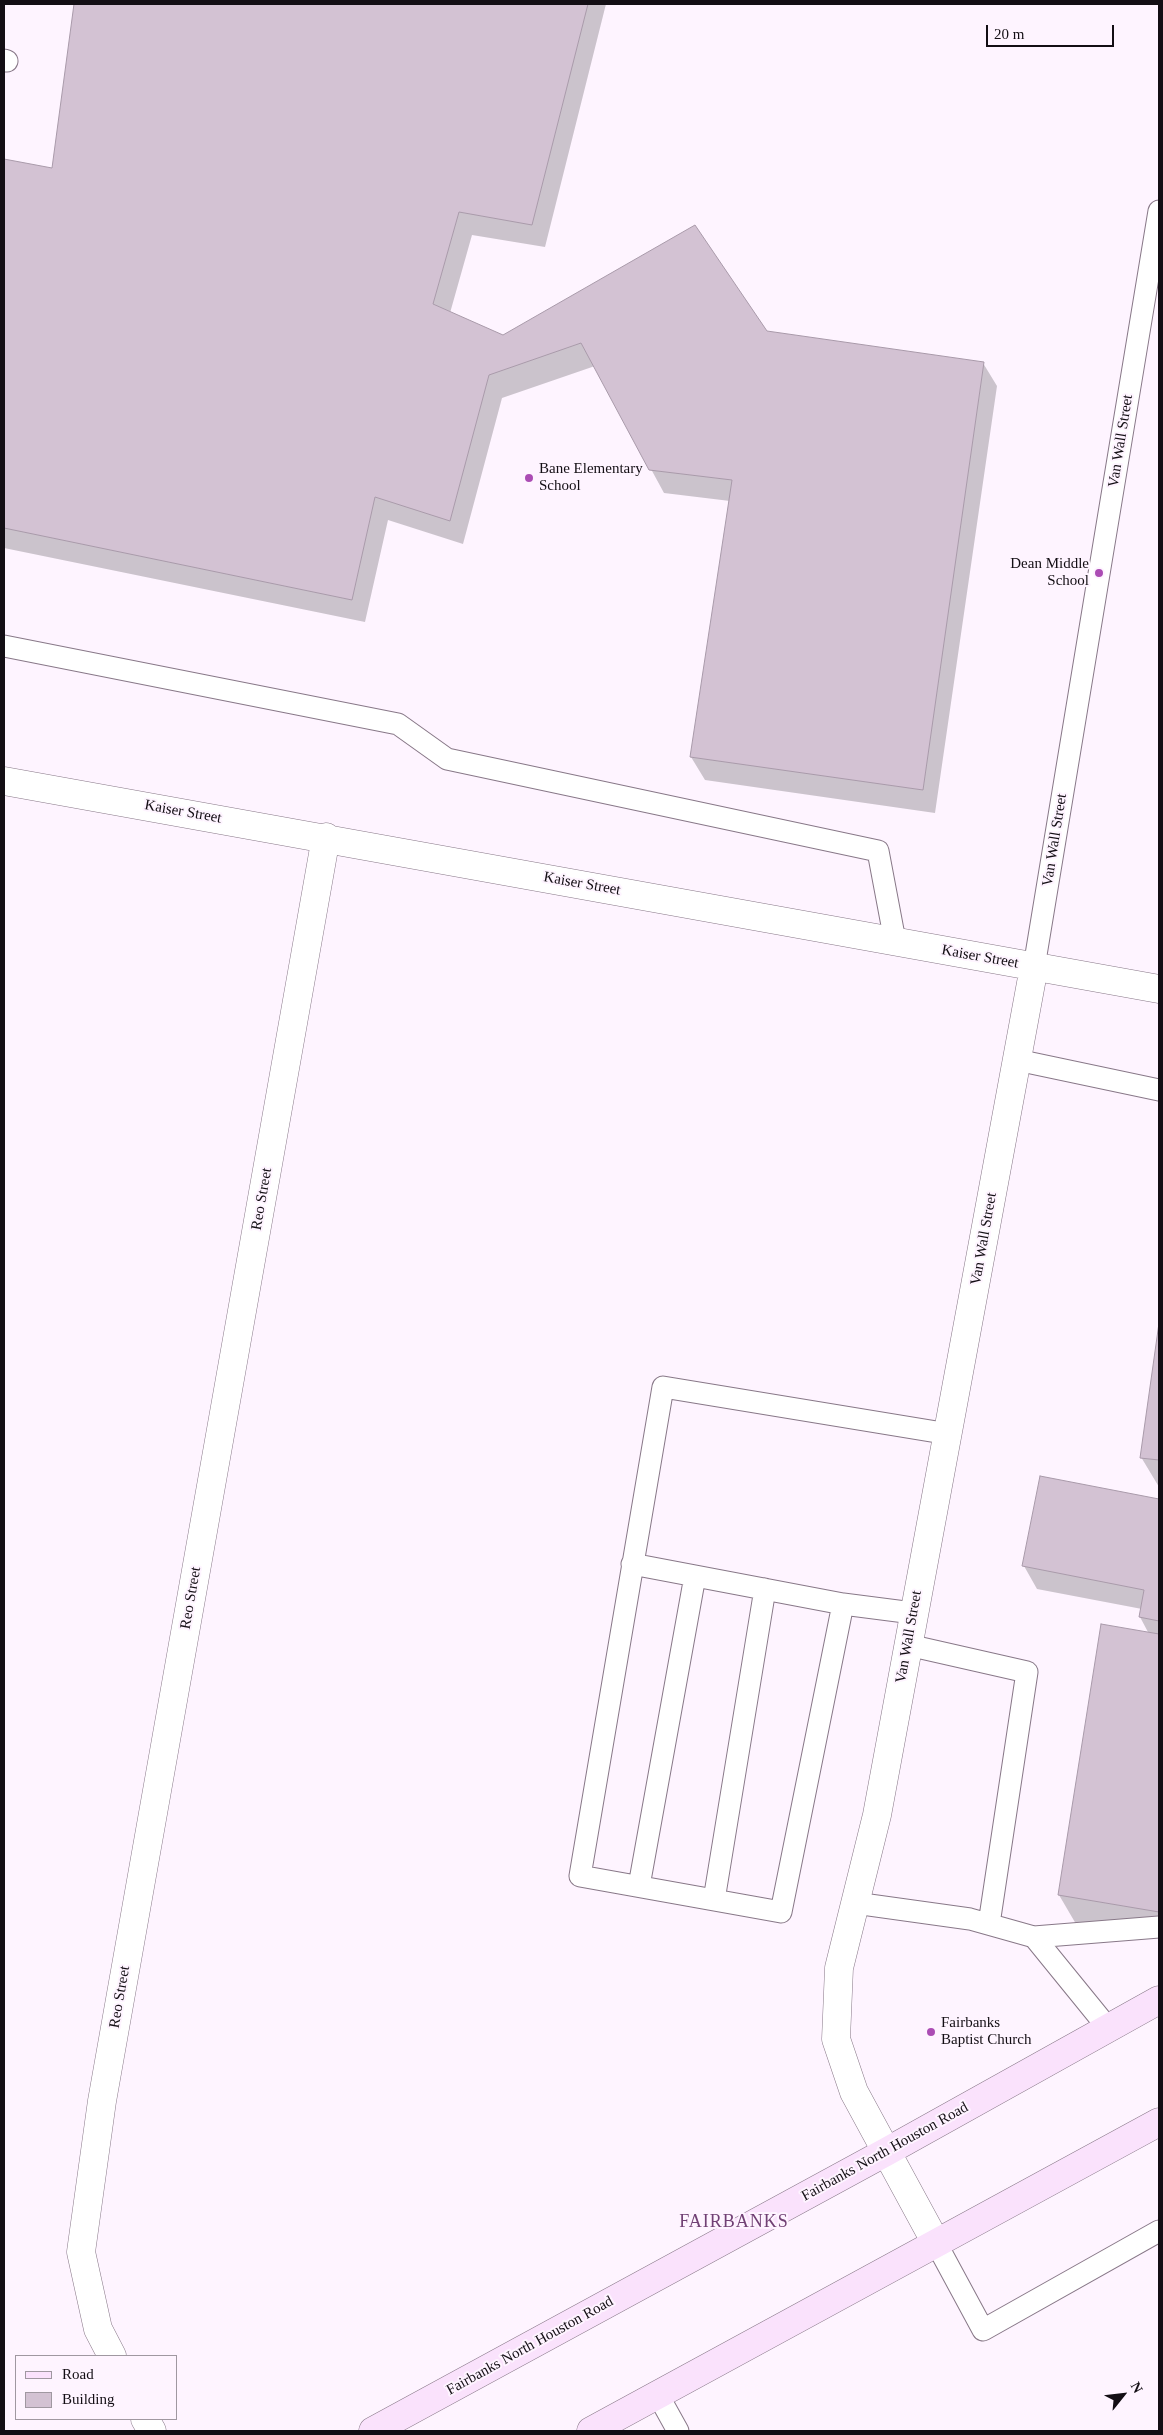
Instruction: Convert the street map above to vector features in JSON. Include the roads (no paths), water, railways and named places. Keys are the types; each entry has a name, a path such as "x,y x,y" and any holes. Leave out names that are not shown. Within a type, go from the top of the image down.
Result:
{"main road":[{"name":"Fairbanks North Houston Road","path":"373,2431 886,2152 1159,2000"},
{"path":"591,2431 1159,2122"}],"street":[{"name":"Kaiser Street","path":"4,781 326,837 1159,989"},
{"name":"Reo Street","path":"111,2355 98,2329 81,2252 102,2101 326,837"},
{"name":"Van Wall Street","path":"936,2243 854,2092 836,2039 839,1968 877,1815 1034,967"},
{"path":"146,2420 152,2431"}],"lane":[{"name":"Van Wall Street","path":"1034,967 1159,211"},
{"path":"4,646 398,724 447,759 878,850 895,941"},
{"path":"1017,1060 1159,1090"},
{"path":"843,1604 782,1912 580,1876 663,1387 949,1434"},
{"path":"632,1564 843,1604 913,1613"},
{"path":"639,1886 695,1576"},
{"path":"714,1900 765,1589"},
{"path":"908,1645 1026,1672 989,1924"},
{"path":"856,1902 970,1919 1034,1937 1119,1932 1159,1927"},
{"path":"1034,1937 1108,2028"},
{"path":"936,2243 984,2330 1159,2231"},
{"path":"658,2394 678,2431"}],"place":[{"name":"Bane Elementary School","path":"529,478"},
{"name":"Dean Middle School","path":"1099,573"},
{"name":"Fairbanks Baptist Church","path":"931,2032"}],"district":[{"name":"FAIRBANKS","path":"734,2222"}]}
